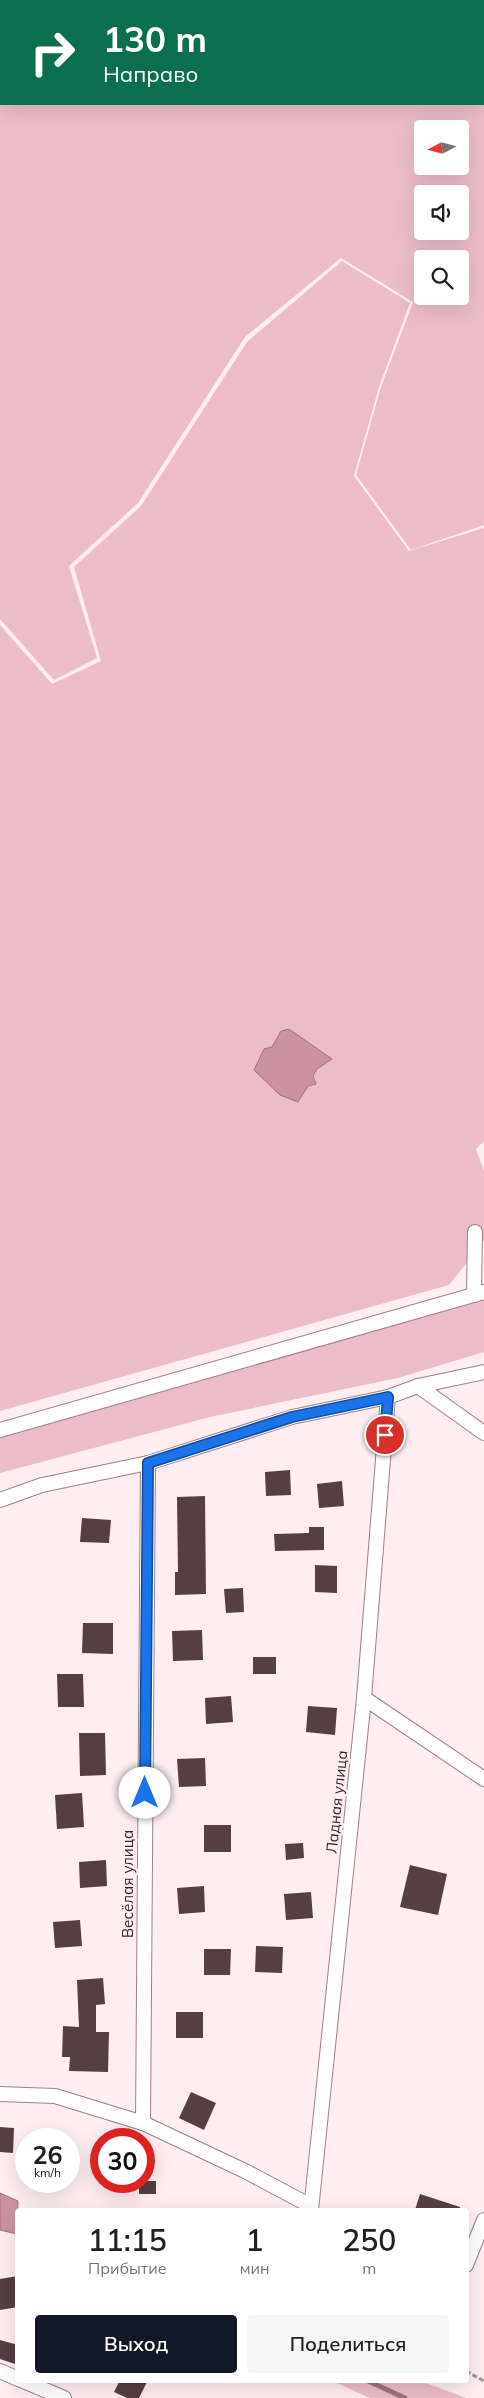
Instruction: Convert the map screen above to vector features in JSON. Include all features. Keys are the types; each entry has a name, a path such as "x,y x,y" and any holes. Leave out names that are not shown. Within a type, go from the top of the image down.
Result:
{"street":[{"path":"0,1430 479,1294 475,1232"},
{"path":"0,1500 42,1485 148,1463 292,1417 388,1397 418,1386 484,1372"},
{"path":"418,1386 484,1433"},
{"name":"Ладная улица","path":"311,2208 364,1698 388,1397"},
{"name":"Весёлая улица","path":"143,2123 148,1463"},
{"path":"364,1698 484,1779"},
{"path":"0,2094 55,2096 143,2123 245,2171 311,2208"},
{"path":"469,2257 484,2220"},
{"path":"0,2371 15,2377"},
{"path":"28,2383 64,2398"}],"path":[{"path":"469,2373 484,2381"}],"shaded area":[{"path":"0,105 484,105 484,525 411,550 356,475 381,387 413,302 341,258 245,337 138,503 69,566 97,658 54,680 0,619"},
{"path":"342,261 410,303 379,387 354,476 409,551 484,528 484,1141 476,1149 484,1171 484,1241 449,1285 0,1411 0,625 52,684 101,661 74,567 141,506 247,342"},
{"path":"289,1029 332,1059 317,1069 313,1076 316,1084 308,1086 298,1102 280,1095 254,1070 264,1049 272,1047 281,1031"},
{"path":"484,1300 484,1352 398,1378 210,1417 0,1473 0,1435"},
{"path":"0,2193 18,2201 18,2208 15,2208 15,2234 0,2230"},
{"path":"337,2383 426,2383 466,2398 370,2398"}],"building":[{"path":"290,1470 291,1495 266,1496 265,1472"},
{"path":"342,1481 344,1506 319,1508 317,1484"},
{"path":"205,1496 206,1594 175,1595 175,1572 178,1572 177,1497"},
{"path":"82,1518 111,1520 109,1543 80,1542"},
{"path":"309,1527 324,1527 324,1550 275,1551 274,1534 309,1533"},
{"path":"315,1565 337,1566 337,1593 315,1592"},
{"path":"243,1588 244,1612 226,1613 224,1589"},
{"path":"83,1623 113,1623 113,1654 82,1653"},
{"path":"202,1630 203,1660 173,1661 172,1631"},
{"path":"253,1657 276,1657 276,1674 253,1674"},
{"path":"57,1674 83,1674 84,1707 58,1707"},
{"path":"231,1696 233,1722 206,1724 205,1698"},
{"path":"308,1706 337,1708 335,1735 306,1732"},
{"path":"79,1733 105,1733 106,1775 80,1776"},
{"path":"205,1758 206,1786 179,1787 177,1759"},
{"path":"82,1793 84,1827 57,1829 55,1795"},
{"path":"204,1825 231,1825 231,1852 204,1852"},
{"path":"303,1843 304,1858 286,1860 285,1844"},
{"path":"106,1860 107,1886 80,1888 79,1862"},
{"path":"410,1865 447,1874 438,1915 400,1907"},
{"path":"204,1886 205,1912 179,1914 177,1888"},
{"path":"311,1892 313,1918 286,1920 284,1894"},
{"path":"80,1920 82,1946 55,1948 53,1922"},
{"path":"256,1946 283,1947 282,1973 255,1972"},
{"path":"204,1949 231,1949 230,1975 204,1975"},
{"path":"103,1978 105,2004 96,2005 96,2032 109,2032 108,2072 69,2071 70,2057 62,2057 63,2026 79,2027 77,1980"},
{"path":"176,2012 203,2012 203,2038 176,2038"},
{"path":"191,2092 216,2103 204,2130 179,2118"},
{"path":"0,2127 14,2128 13,2153 0,2152"},
{"path":"156,2181 156,2194 139,2194 155,2193"},
{"path":"420,2194 460,2207 460,2208 416,2208"},
{"path":"15,2276 15,2308 0,2310 0,2279"},
{"path":"0,2340 15,2344 15,2364 0,2359"},
{"path":"118,2383 146,2383 139,2398 127,2398 114,2392"}],"waterway":[{"path":"372,2383 405,2398"}],"route":[{"path":"145,1793 148,1463 292,1417 388,1397 385,1435"}]}
